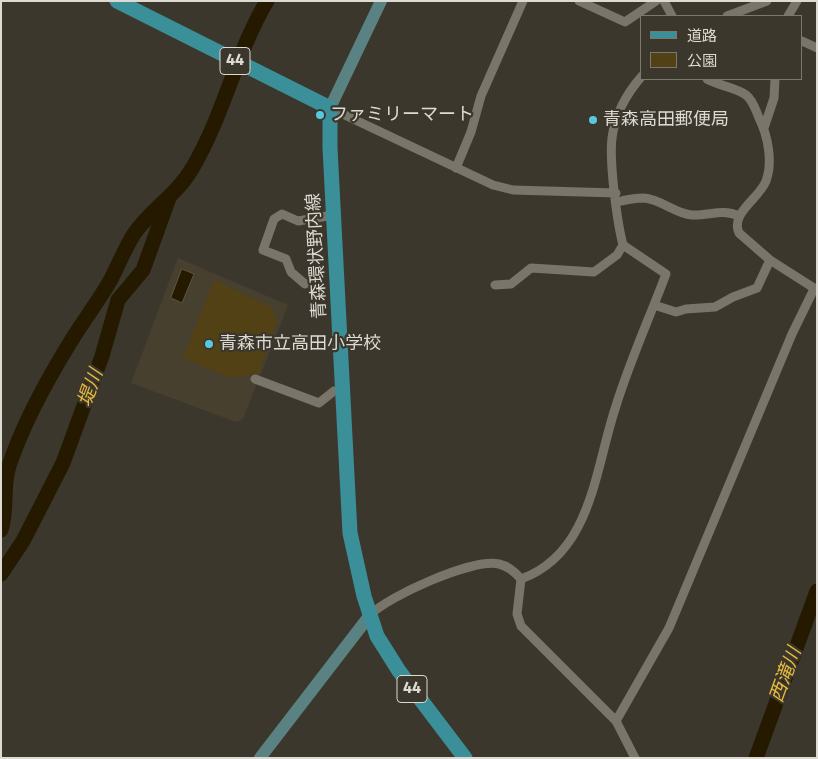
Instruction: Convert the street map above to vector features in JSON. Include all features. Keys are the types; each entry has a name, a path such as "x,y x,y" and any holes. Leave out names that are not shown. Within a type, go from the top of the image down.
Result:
{"main road":[{"name":"44","path":"117,1 330,108"},
{"name":"青森環状野内線","path":"330,108 333,215 350,533 377,636 399,672 465,758"}],"street":[{"path":"381,1 330,108 493,185 512,190 616,198 645,198 683,214 695,215 720,211 730,212 739,216"},
{"path":"456,168 471,132 481,96 523,1"},
{"path":"579,1 625,22 656,1"},
{"path":"664,1 671,15"},
{"path":"730,15 768,1"},
{"path":"789,15 796,1"},
{"path":"803,41 817,48"},
{"path":"495,285 511,284 531,268 594,272 617,254 623,245 616,198 612,138 625,98 640,79"},
{"path":"616,721 669,628 792,334 816,289 770,260 736,227 739,216 760,193 769,171 764,128 750,98 745,94 710,80"},
{"path":"764,128 774,98 775,80"},
{"path":"305,284 291,272 286,259 262,250 274,219 282,214 298,221 333,215"},
{"path":"521,578 537,573 553,560 569,541 590,504 614,410 666,274 623,245"},
{"path":"654,305 676,312 686,308 715,307 733,296 758,288 770,260"},
{"path":"255,379 319,404 334,391 343,390"},
{"path":"260,758 370,615 389,600 471,566 499,564 513,570 521,578"},
{"path":"521,578 517,614 521,626 616,721 635,758"}],"shaded area":[{"name":"青森市立高田小学校","path":"178,258 288,305 243,419 236,422 131,383"},
{"path":"182,269 194,274 182,303 171,298"}],"green space":[{"path":"214,280 271,307 277,322 258,374 232,378 183,358"}],"waterway":[{"name":"堤川","path":"1,530 9,466 36,402 71,341 110,281 134,234 180,185 193,167 204,147 247,41 267,1"},
{"name":"堤川","path":"1,574 23,541 63,463 102,356 118,300 143,270 169,198"},
{"name":"西滝川","path":"756,758 817,591"}],"place":[{"name":"ファミリーマート","path":"320,115"},
{"name":"青森高田郵便局","path":"593,120"},
{"name":"青森市立高田小学校","path":"209,344"}]}
